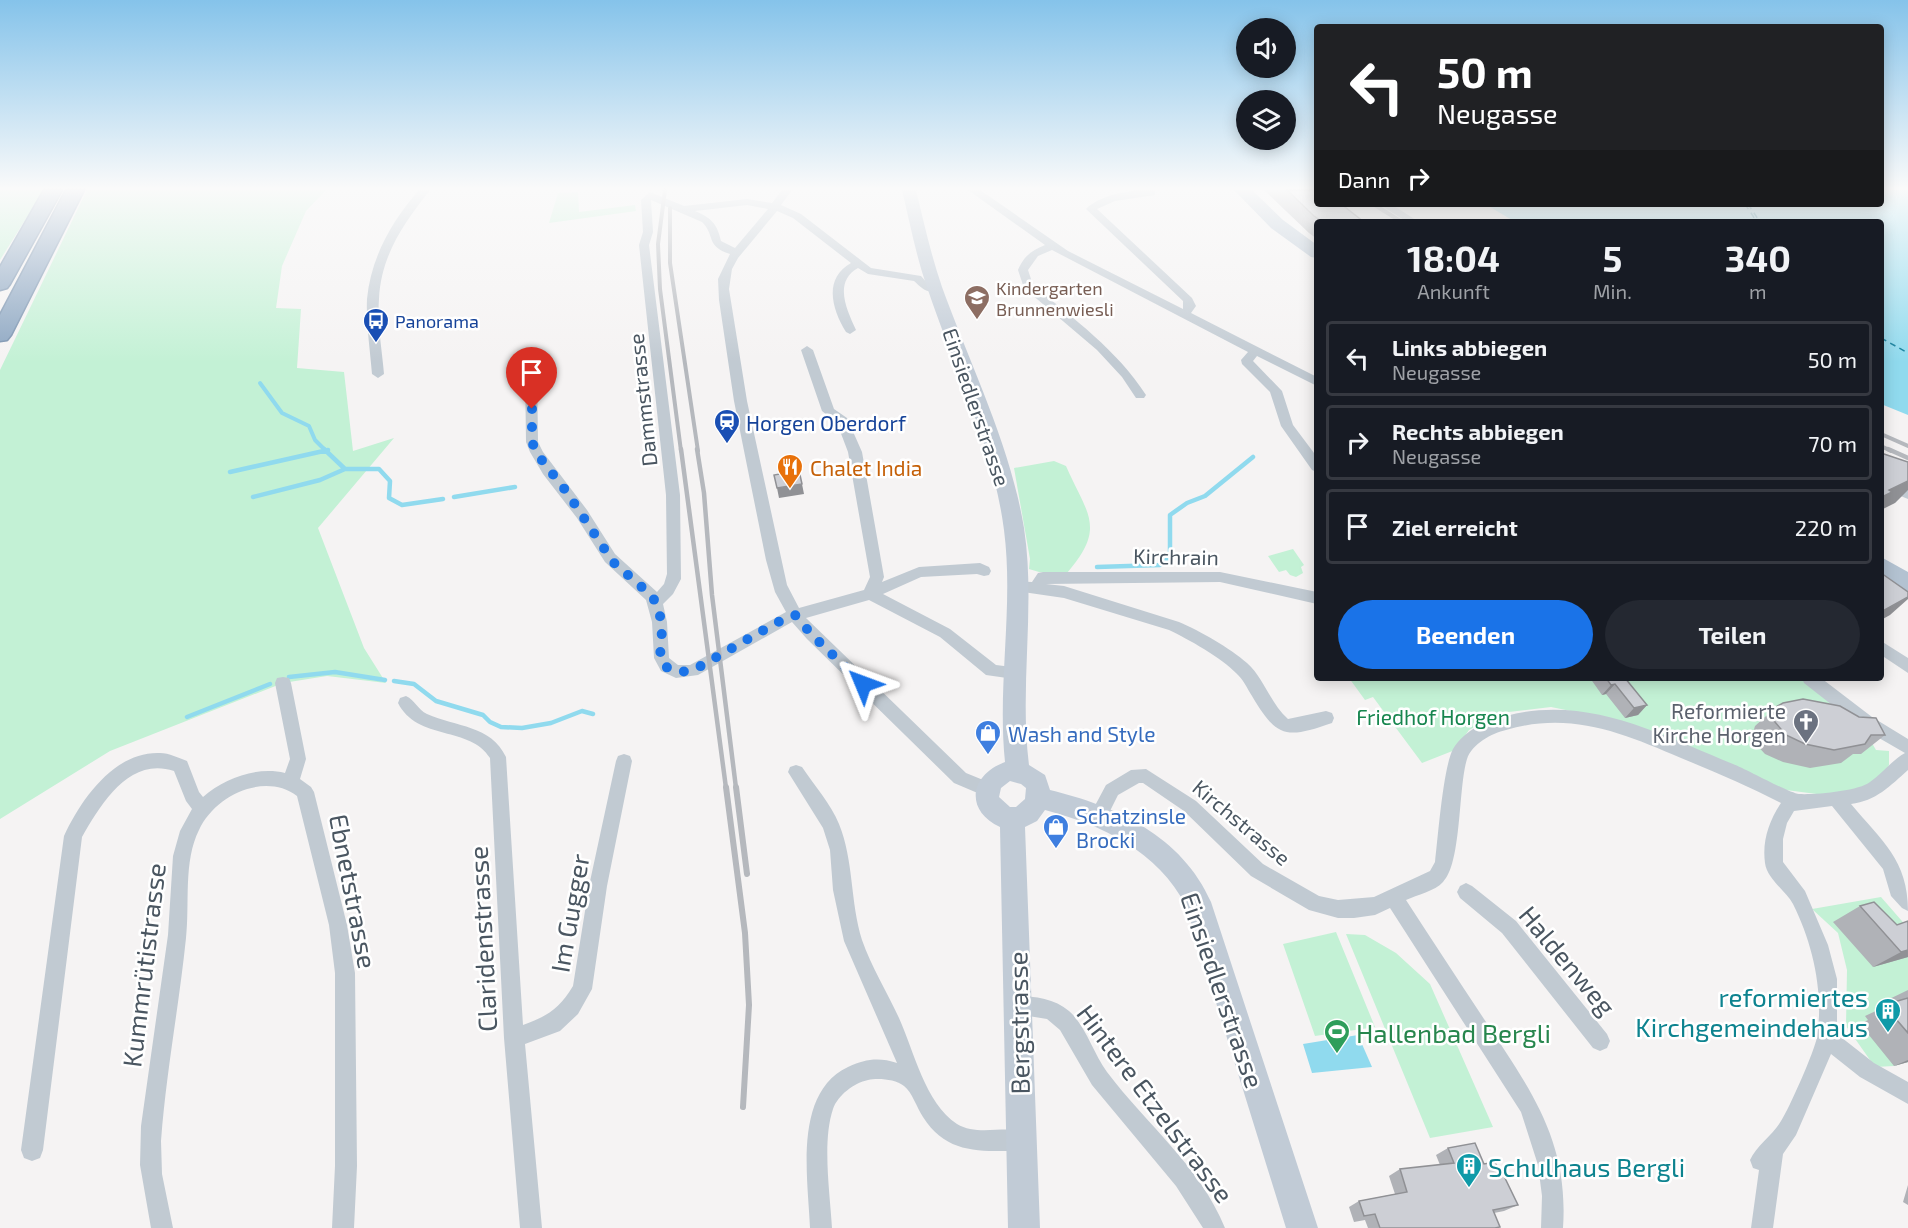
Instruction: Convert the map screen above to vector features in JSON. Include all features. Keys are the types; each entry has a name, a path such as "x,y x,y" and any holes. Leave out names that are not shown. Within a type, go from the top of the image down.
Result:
{"highway":[{"path":"0,284 21,247"},
{"path":"0,335 45,247"}],"main road":[{"name":"Einsiedlerstrasse","path":"924,247 935,287 1002,466 1014,531 1016,585 1012,711 1018,771"},
{"path":"1884,559 1908,573"},
{"path":"1884,568 1908,583"},
{"path":"1018,771 1032,778 1040,798 1034,810 1020,818 1012,818 992,808 988,802 987,789 995,777 1002,773 1018,771"},
{"name":"Einsiedlerstrasse","path":"1040,798 1098,815 1135,834 1164,856 1182,874 1198,902 1302,1228"},
{"name":"Bergstrasse","path":"1012,818 1024,1228"}],"street":[{"path":"378,374 373,316 378,268 387,247"},
{"name":"Dammstrasse","path":"644,247 673,495 674,581 668,591 655,602"},
{"path":"722,247 737,252"},
{"path":"741,247 726,268 723,280 730,342 750,454 759,482 778,579 786,600 812,635 960,778 987,789"},
{"path":"836,247 857,264 877,274 917,278 924,287 935,287"},
{"path":"1049,247 1034,254 1027,261 1023,270 1028,286 1101,347 1126,374 1140,395"},
{"path":"1055,247 1314,380"},
{"path":"1132,247 1188,300 1190,306 1185,314"},
{"path":"850,330 836,295 836,286 843,272 857,264"},
{"path":"807,350 828,411 842,421 855,452 877,577 870,594"},
{"path":"1255,351 1249,356 1248,364 1276,391 1287,426 1314,462"},
{"path":"531,367 532,442 537,454 566,491 613,562 627,577 642,587 655,602 661,620 660,657 664,666 677,672 698,668 776,623 795,615 870,594 909,574 929,570 980,568 984,571"},
{"path":"1884,484 1908,494"},
{"name":"Kirchrain","path":"1038,587 1043,577 1220,577 1314,597"},
{"path":"1016,585 1064,592 1143,616 1189,633 1241,667 1277,721 1287,726 1326,718"},
{"path":"870,594 945,633 993,670 1014,673"},
{"path":"1884,649 1908,667"},
{"path":"1814,681 1866,722 1904,740"},
{"path":"283,683 298,759 291,781"},
{"name":"Claridenstrasse","path":"406,703 419,718 481,739 492,747 498,757 514,1038 531,1228"},
{"name":"Kirchstrasse","path":"1098,815 1112,790 1137,775 1146,776 1190,806 1257,870 1316,904 1338,909 1353,909 1375,906 1436,877 1444,864 1459,757 1476,736 1490,727 1530,718 1567,716 1594,719 1622,726 1662,741 1748,778 1796,802"},
{"path":"32,1150 73,836 93,801 110,781 131,768 156,759 171,760 182,766 192,795 202,808"},
{"path":"1762,1228 1767,1155 1789,1128 1827,1039 1827,979 1819,945 1799,897 1774,865 1774,839 1779,821 1788,806 1796,802 1864,795 1908,759"},
{"name":"Im Gugger","path":"514,1038 553,1024 571,1007 582,989 598,886 624,761"},
{"path":"796,772 831,825 839,850 842,890 853,940 903,1049 912,1079 935,1119 947,1131 961,1138 1021,1140"},
{"name":"Kummrütistrasse","path":"162,1228 152,1181 151,1113 164,1040 177,935 183,848 189,830 202,808 225,791 248,781 272,777 291,781"},
{"name":"Ebnetstrasse","path":"291,781 305,792 311,812 338,925 345,974 346,1166 343,1228"},
{"path":"1836,798 1891,865 1897,890 1908,902"},
{"name":"Haldenweg","path":"1466,892 1509,927 1600,1041"},
{"path":"1394,898 1528,1105 1536,1121 1552,1177 1552,1228"},
{"name":"Hintere Etzelstrasse","path":"1017,1006 1038,1007 1058,1015 1068,1024 1104,1083 1177,1169 1198,1197 1214,1228"},
{"path":"1827,1039 1867,1070 1908,1094"},
{"path":"820,1228 820,1119 826,1100 842,1081 860,1072 882,1068 912,1079"}],"green space":[{"path":"0,247 8,247 0,260"},
{"path":"59,247 290,247 282,266 276,308 301,309 297,368 344,372 353,451 394,438 318,528 364,648 386,683 327,676 283,683 110,751 0,819 0,370"},
{"path":"1054,461 1066,466 1089,520 1090,532 1087,544 1067,573 1039,572 1029,569 1030,559 1014,468"},
{"path":"1293,549 1304,565 1301,567 1303,573 1296,577 1290,575 1286,570 1279,572 1268,556"},
{"name":"Friedhof Horgen","path":"1351,681 1807,681 1869,738 1876,750 1889,751 1889,765 1879,782 1832,796 1786,790 1615,720 1551,707 1500,713 1469,730 1455,750 1422,763 1373,697 1365,700"},
{"path":"1881,897 1908,928 1908,1062 1894,1066 1875,1067 1846,1026 1847,970 1838,933 1812,909"},
{"path":"1336,932 1375,1027 1315,1036 1283,944"},
{"path":"1346,934 1365,935 1396,953 1430,984 1493,1127 1430,1138"}],"water":[{"path":"1884,247 1908,247 1908,415 1884,405"},
{"name":"Hallenbad Bergli","path":"1358,1035 1372,1067 1312,1073 1303,1044"}],"building":[{"path":"1884,454 1908,462 1908,481 1889,490 1892,492 1884,496"},
{"path":"798,466 802,484 777,488 774,475 780,474 779,469"},
{"path":"1884,575 1908,592 1908,597 1884,610"},
{"path":"1608,681 1627,681 1647,705 1634,708 1615,684 1611,685"},
{"path":"1803,699 1840,706 1859,717 1876,718 1885,735 1871,735 1865,744 1834,750 1805,744 1786,735 1773,717 1776,707 1783,703"},
{"path":"1874,902 1897,925 1908,921 1908,950 1901,952 1860,906"},
{"path":"1908,998 1908,1033 1889,1011 1899,1008 1894,1002"},
{"name":"Schulhaus Bergli","path":"1475,1143 1484,1164 1495,1162 1502,1172 1518,1205 1493,1210 1500,1227 1380,1228 1375,1214 1364,1216 1359,1201 1407,1192 1400,1169 1454,1163 1448,1148"}],"waterway":[{"path":"260,383 282,413 309,426 315,440 324,449"},
{"path":"326,451 328,450 326,451"},
{"path":"230,472 326,451"},
{"path":"326,451 345,469"},
{"path":"1097,567 1160,565 1170,557 1170,515 1187,503 1205,496 1253,457"},
{"path":"253,497 320,480 345,469"},
{"path":"345,469 379,469 390,481 389,498 402,505 443,499"},
{"path":"454,497 515,487"},
{"path":"289,677 335,672 385,680"},
{"path":"394,681 414,684 436,701 483,715 490,722 501,727 522,728 551,723 582,711 593,714"},
{"path":"187,717 270,684"}],"ferry route":[{"path":"1884,340 1908,353"}],"railway":[{"path":"658,247 660,289 681,451"},
{"path":"670,247 670,263 698,451"},
{"path":"1884,435 1908,446"},
{"path":"1884,448 1891,451"},
{"path":"681,449 726,788"},
{"path":"697,449 704,493 712,595 736,788"},
{"path":"1888,449 1908,458"},
{"path":"726,787 745,933 749,1005 743,1107"},
{"path":"736,787 747,874"}],"place":[{"name":"Kindergarten Brunnenwiesli","path":"977,321"},
{"name":"Panorama","path":"376,344"},
{"name":"Horgen Oberdorf","path":"727,445"},
{"name":"Chalet India","path":"790,490"},
{"name":"Reformierte Kirche Horgen","path":"1806,745"},
{"name":"Wash and Style","path":"988,756"},
{"name":"Schatzinsle Brocki","path":"1056,850"},
{"name":"reformiertes Kirchgemeindehaus","path":"1888,1034"},
{"name":"Hallenbad Bergli","path":"1337,1055"},
{"name":"Schulhaus Bergli","path":"1469,1189"}],"route":[{"path":"532,409 532,442 537,454 566,491 613,562 627,577 652,596 659,609 662,630 659,647 664,666 677,672 692,671 776,623 795,615 802,625 863,684"}]}
